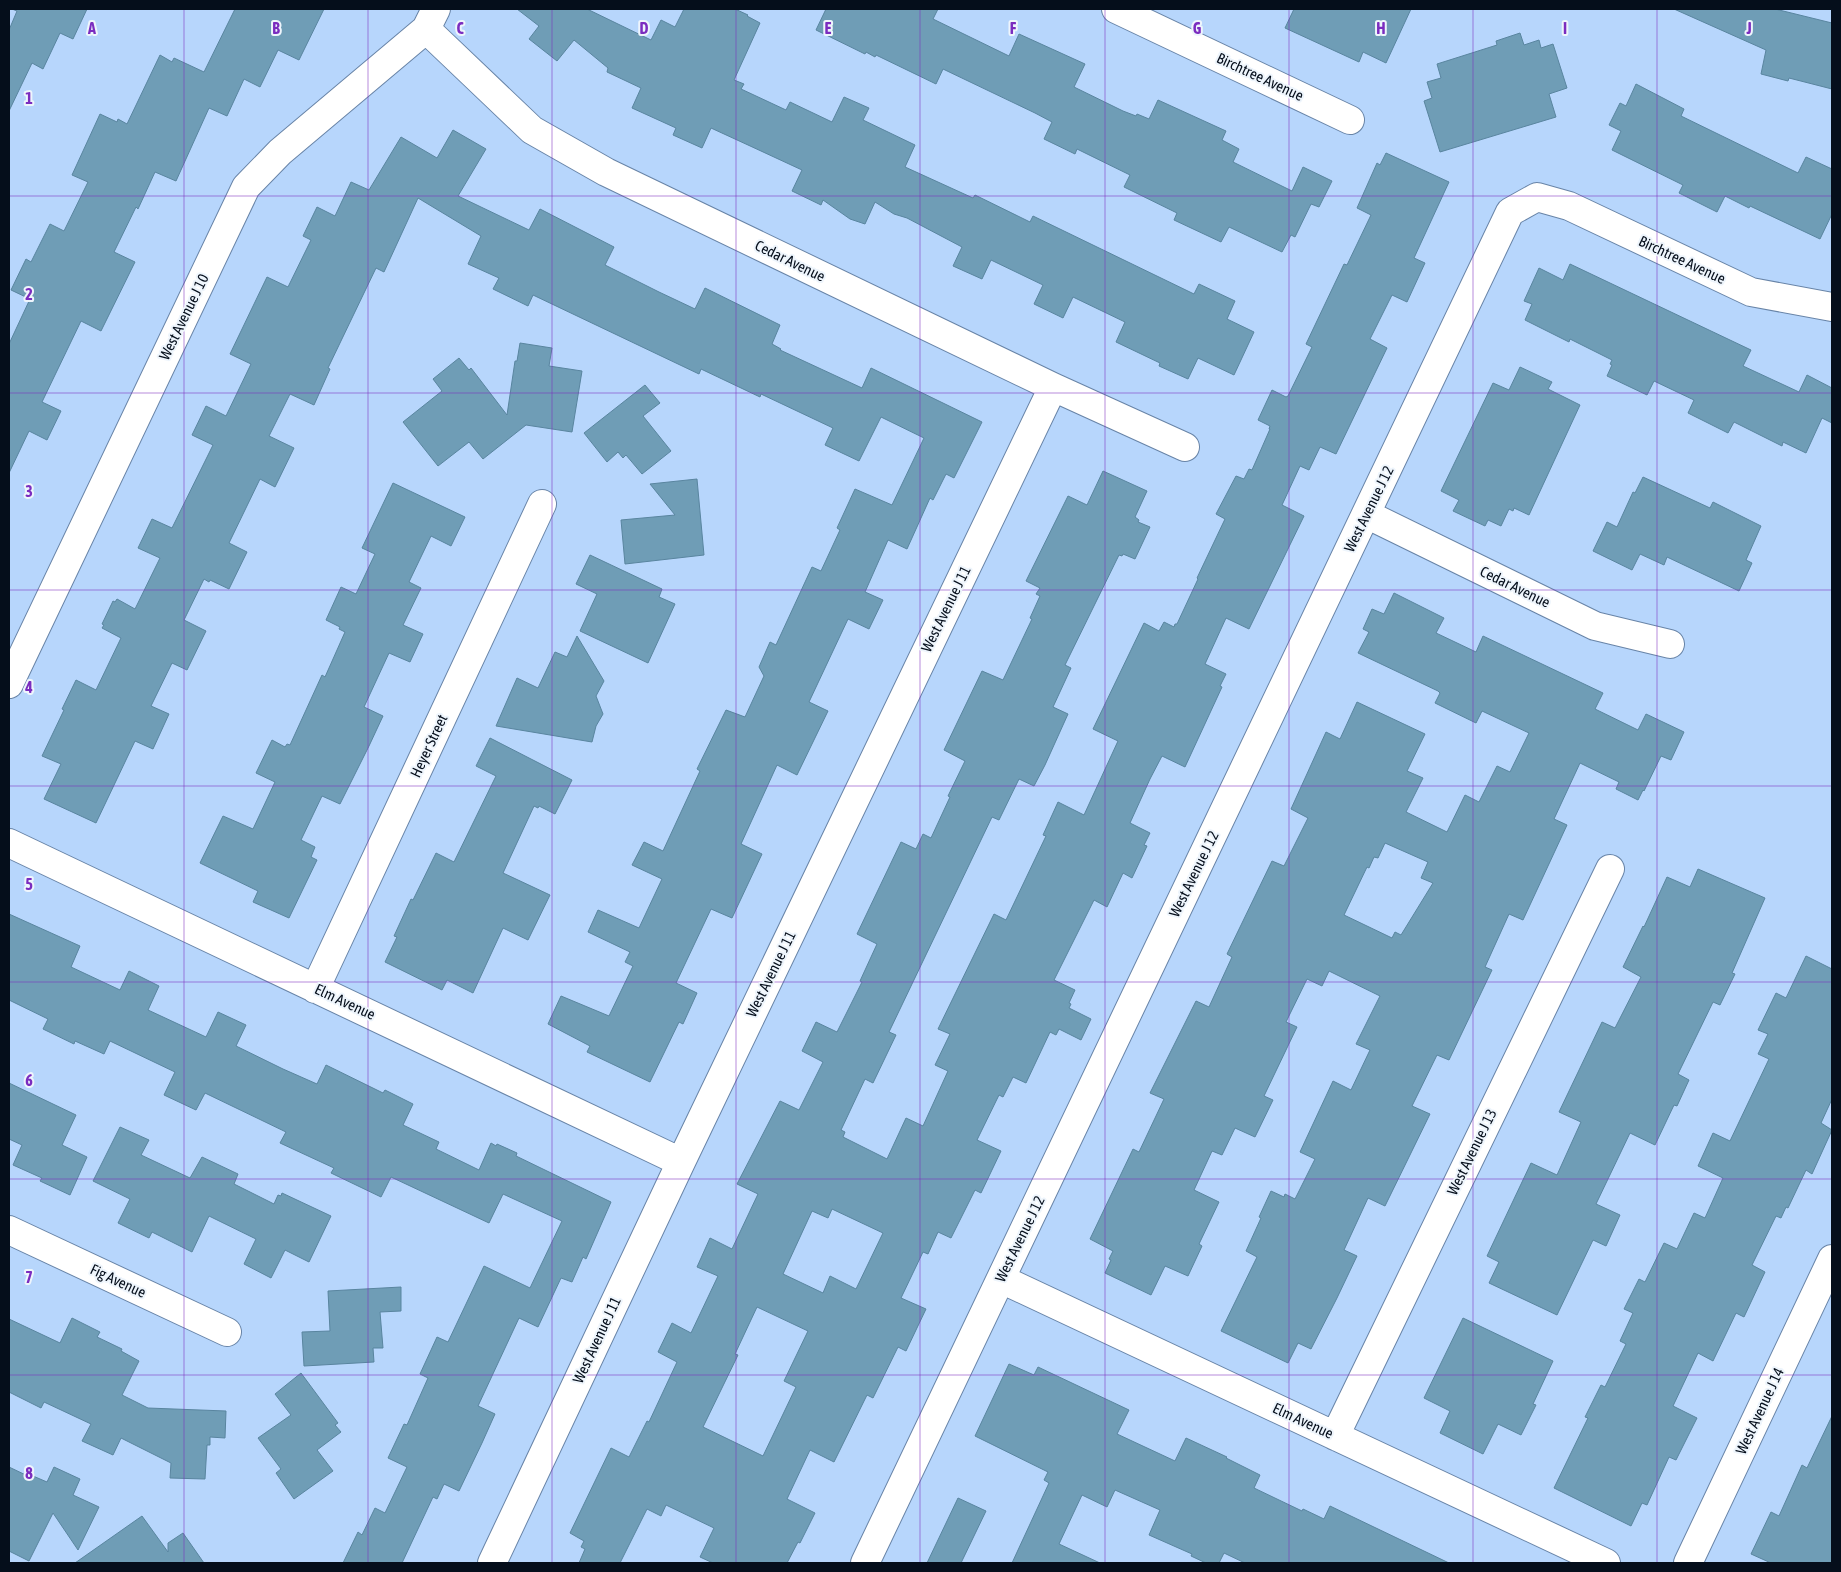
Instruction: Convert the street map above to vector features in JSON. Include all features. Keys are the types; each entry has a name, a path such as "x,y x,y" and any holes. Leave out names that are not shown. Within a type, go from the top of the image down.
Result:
{"street":[{"name":"Birchtree Avenue","path":"1116,9 1350,120"},
{"name":"Cedar Avenue","path":"431,19 532,130 540,135 606,172 1184,448"},
{"name":"West Avenue J 10","path":"9,684 246,187 280,152 431,19"},
{"name":"Birchtree Avenue","path":"1537,198 1569,206 1751,292 1832,307"},
{"name":"West Avenue J 12","path":"865,1563 1510,212 1537,198"},
{"name":"West Avenue J 11","path":"492,1563 680,1162 1053,387"},
{"name":"Heyer Street","path":"315,988 542,504"},
{"name":"Cedar Avenue","path":"1366,514 1595,626 1670,644"},
{"name":"Elm Avenue","path":"9,843 680,1162"},
{"name":"West Avenue J 13","path":"1334,1436 1610,869"},
{"name":"Fig Avenue","path":"9,1230 227,1332"},
{"name":"West Avenue J 14","path":"1688,1563 1832,1259"},
{"name":"Elm Avenue","path":"1001,1279 1606,1563"}],"building":[{"path":"12,9 87,9 73,39 60,33 43,69 32,63 9,111 9,30 17,11"},
{"path":"235,9 324,9 299,60 278,50 260,87 244,79 227,116 209,108 176,181 155,172 138,209 136,207 114,252 135,262 101,331 81,321 42,402 61,411 47,440 29,431 9,473 9,344 30,299 11,290 26,259 31,262 50,224 64,231 88,182 72,175 100,114 117,122 118,119 127,124 160,55 172,62 174,58 204,72"},
{"path":"517,9 587,9 651,40 661,20 675,27 684,9 735,9 748,15 760,23 734,80 744,84 741,89 786,110 790,102 832,122 844,97 869,108 863,120 915,145 905,167 973,198 975,195 1030,222 1033,216 1194,294 1199,284 1235,301 1227,319 1254,332 1234,375 1198,358 1188,379 1159,366 1160,363 1116,342 1125,322 1073,297 1063,318 1034,304 1043,285 991,260 982,279 953,266 962,247 907,218 894,214 875,202 865,224 850,219 823,200 821,205 792,191 802,170 711,128 702,148 673,135 676,128 632,108 641,88 607,72 608,68 574,40 557,61 529,39 539,26"},
{"path":"826,9 938,9 933,19 1009,56 1019,34 1085,64 1074,87 1123,111 1149,119 1158,100 1226,131 1222,140 1239,149 1233,162 1292,191 1303,167 1332,181 1319,207 1311,204 1295,237 1291,235 1282,252 1229,227 1221,242 1174,220 1177,213 1124,187 1130,175 1077,149 1075,154 1044,139 1052,122 1035,113 943,69 936,84 876,55 875,57 866,52 865,54 816,30"},
{"path":"1294,9 1411,9 1386,63 1363,52 1359,62 1285,28"},
{"path":"1674,9 1775,9 1832,23 1832,89 1789,78 1788,81 1761,74 1766,50"},
{"path":"1520,33 1524,45 1539,40 1541,48 1553,44 1567,88 1549,94 1556,117 1440,152 1424,101 1432,98 1427,82 1441,78 1437,64 1497,45 1496,41"},
{"path":"1636,84 1684,109 1681,116 1798,173 1806,157 1832,169 1832,214 1820,239 1725,196 1717,212 1679,193 1683,185 1612,150 1621,131 1609,125 1620,103 1626,106"},
{"path":"453,130 486,149 458,196 529,230 540,209 614,247 605,265 659,292 695,309 705,288 780,325 772,344 780,350 862,388 871,368 982,422 954,478 946,474 933,500 930,498 907,549 888,540 865,592 883,600 869,629 848,619 809,702 828,711 797,775 777,765 741,844 762,854 732,918 711,909 676,983 697,993 683,1024 679,1022 650,1082 587,1052 590,1046 548,1024 561,996 609,1016 633,966 625,962 630,952 588,932 598,910 639,928 662,879 632,865 644,842 663,851 700,771 697,769 726,710 745,717 764,676 759,667 770,642 776,645 812,567 821,571 840,530 837,528 855,489 892,505 924,438 881,417 859,461 825,445 833,428 761,394 760,397 701,369 699,374 533,295 528,306 493,289 499,278 468,264 481,236 418,198 384,272 376,268 328,368 330,369 314,405 290,394 269,436 294,448 275,487 260,479 229,543 247,552 229,589 204,579 184,620 206,631 187,670 172,663 151,706 169,714 153,749 135,741 96,823 44,799 61,764 42,756 64,710 62,709 76,680 96,690 121,638 102,628 104,625 102,624 113,601 115,602 117,599 135,609 160,558 138,548 152,519 172,528 213,445 192,435 206,406 226,416 251,364 230,354 267,277 288,287 311,240 303,236 317,207 335,216 351,182 369,190 401,137 437,158"},
{"path":"1386,153 1449,182 1414,258 1425,263 1407,302 1392,295 1370,339 1387,348 1336,454 1320,447 1309,470 1300,466 1282,505 1304,516 1249,629 1226,618 1205,664 1226,674 1220,686 1222,687 1185,767 1162,756 1130,823 1150,833 1144,845 1147,846 1132,878 1123,873 1107,907 1094,900 1054,980 1075,990 1069,1003 1071,1004 1069,1008 1091,1019 1081,1040 1059,1029 1056,1035 1050,1032 1026,1083 1013,1077 1003,1097 999,1095 977,1140 1001,1151 981,1193 975,1190 951,1238 938,1232 928,1254 923,1252 901,1298 926,1309 906,1351 898,1347 873,1398 867,1395 834,1462 810,1450 787,1499 815,1513 800,1543 798,1542 787,1563 713,1563 700,1557 714,1528 666,1505 661,1516 647,1509 620,1563 579,1563 585,1549 581,1547 584,1541 570,1533 611,1448 629,1457 647,1421 649,1422 677,1362 658,1352 672,1323 691,1333 718,1276 697,1267 710,1238 732,1249 758,1194 737,1184 780,1101 799,1110 823,1062 802,1051 816,1022 837,1032 862,982 860,981 877,944 857,934 901,842 916,849 923,834 931,838 965,761 944,750 982,671 1003,680 1032,619 1030,618 1040,596 1036,594 1040,588 1026,581 1068,496 1087,505 1103,471 1147,491 1135,517 1139,520 1138,522 1150,527 1135,559 1123,554 1122,556 1119,555 1065,665 1071,668 1053,707 1068,714 1045,765 1034,786 1019,779 999,820 992,817 889,1032 896,1035 873,1083 865,1079 841,1130 845,1132 843,1137 887,1159 906,1118 923,1126 948,1071 935,1065 950,1034 938,1029 994,914 1006,920 1046,836 1043,835 1058,802 1084,815 1118,741 1093,729 1144,623 1159,631 1164,622 1174,627 1177,624 1225,519 1216,514 1236,476 1244,479 1249,469 1252,470 1270,429 1270,426 1258,420 1272,390 1286,397 1288,396 1312,347 1306,344 1344,264 1347,265 1371,215 1357,208 1377,163 1380,165","holes":["832,1209 883,1233 856,1289 830,1276 823,1293 783,1274 812,1211 828,1218","757,1307 808,1331 784,1381 796,1387 763,1456 703,1427 738,1355 735,1354"]},
{"path":"1570,264 1751,350 1743,366 1799,392 1807,375 1832,388 1832,423 1822,418 1806,453 1783,442 1782,446 1734,422 1728,433 1688,413 1694,400 1654,381 1647,395 1607,376 1612,360 1570,339 1569,342 1525,320 1532,304 1524,301 1539,268 1563,280"},
{"path":"520,343 552,348 549,366 582,371 572,432 526,425 483,459 469,442 438,466 403,422 442,391 433,379 459,358 469,370 471,368 507,415 515,361 517,361"},
{"path":"1520,367 1552,382 1548,389 1580,405 1529,515 1514,508 1513,511 1509,509 1501,526 1488,520 1485,526 1453,511 1459,500 1441,491 1493,383 1509,390"},
{"path":"645,385 660,403 643,416 671,451 642,474 626,455 623,458 618,452 607,462 584,433"},
{"path":"1643,477 1710,508 1713,502 1761,526 1746,560 1752,563 1739,591 1667,557 1664,565 1640,554 1632,570 1593,551 1607,522 1617,527 1633,492 1635,493"},
{"path":"697,479 704,555 625,564 621,520 675,515 650,484"},
{"path":"393,483 465,517 451,546 431,536 409,582 421,588 403,625 423,634 410,662 389,653 364,707 383,716 340,804 322,796 301,840 315,847 311,857 317,860 289,918 253,902 258,891 200,863 223,816 253,829 275,782 256,773 272,740 285,747 287,744 290,745 322,675 325,677 345,632 339,629 340,627 326,620 341,587 356,594 375,554 362,548"},
{"path":"590,555 662,589 659,597 675,604 648,663 580,631 597,594 576,584"},
{"path":"1394,593 1444,618 1436,633 1476,652 1483,636 1603,693 1595,709 1638,730 1646,714 1684,732 1671,760 1661,756 1638,800 1616,789 1619,782 1580,763 1554,819 1567,825 1523,920 1509,914 1485,967 1492,970 1449,1060 1437,1055 1412,1106 1430,1114 1385,1206 1368,1198 1344,1250 1357,1256 1311,1349 1298,1343 1288,1363 1221,1331 1257,1257 1246,1251 1271,1191 1284,1197 1285,1194 1295,1199 1315,1159 1300,1152 1333,1081 1351,1090 1370,1050 1356,1044 1380,996 1329,971 1322,986 1307,979 1286,1022 1297,1027 1264,1096 1273,1100 1255,1137 1235,1128 1222,1155 1212,1151 1194,1190 1219,1202 1199,1244 1202,1246 1188,1276 1165,1266 1151,1295 1105,1273 1113,1251 1090,1239 1133,1149 1139,1152 1164,1099 1150,1093 1196,1001 1209,1007 1232,957 1227,954 1272,861 1284,866 1308,818 1291,809 1326,732 1340,739 1357,702 1425,734 1407,771 1423,778 1406,812 1447,832 1465,795 1479,802 1497,766 1510,772 1529,733 1482,711 1476,723 1435,703 1440,693 1438,691 1358,653 1369,632 1363,629 1372,609 1384,614","holes":["1385,843 1428,862 1421,878 1433,883 1401,935 1395,932 1392,938 1344,915 1367,867 1369,868 1374,857 1378,858"]},
{"path":"577,636 604,681 596,696 603,714 596,726 592,742 496,726 517,678 538,688 555,652 567,657"},
{"path":"490,738 572,780 555,814 539,806 538,808 534,806 503,873 550,895 528,940 503,928 473,993 447,980 442,990 385,962 397,937 394,936 411,899 413,900 436,853 454,862 496,776 476,766"},
{"path":"1698,869 1765,898 1732,973 1735,974 1720,1005 1713,1002 1678,1074 1689,1080 1677,1106 1674,1105 1655,1145 1630,1133 1596,1204 1620,1215 1606,1246 1593,1240 1557,1315 1489,1283 1499,1262 1487,1256 1531,1163 1557,1175 1581,1122 1559,1112 1602,1022 1615,1028 1641,977 1623,967 1667,877 1690,887"},
{"path":"9,914 80,946 71,967 120,990 129,971 159,986 148,1010 206,1037 218,1012 246,1025 236,1046 283,1069 317,1084 326,1065 383,1093 385,1090 413,1104 403,1125 439,1142 436,1149 479,1170 491,1143 496,1146 497,1144 517,1153 516,1156 611,1202 586,1259 583,1257 572,1282 561,1278 538,1327 519,1318 478,1406 495,1414 482,1443 459,1491 444,1484 437,1499 433,1497 402,1563 343,1563 358,1532 362,1535 375,1508 385,1513 407,1467 388,1458 404,1424 407,1425 428,1378 420,1374 437,1337 448,1342 484,1266 530,1288 562,1221 503,1194 489,1223 391,1177 381,1197 331,1173 334,1168 280,1143 286,1132 205,1093 196,1110 164,1095 175,1072 110,1041 104,1054 75,1041 74,1044 43,1029 48,1019 9,1000"},
{"path":"1806,956 1832,969 1832,1099 1821,1123 1832,1130 1812,1174 1806,1170 1788,1208 1786,1207 1781,1218 1776,1216 1752,1265 1765,1272 1744,1317 1736,1313 1713,1361 1698,1353 1673,1406 1697,1418 1676,1460 1669,1457 1647,1505 1642,1503 1631,1526 1554,1488 1588,1418 1585,1417 1601,1385 1605,1387 1626,1344 1620,1341 1633,1313 1624,1309 1639,1279 1645,1282 1664,1243 1677,1249 1694,1213 1705,1218 1723,1178 1698,1166 1713,1133 1730,1141 1769,1059 1758,1054 1768,1034 1758,1030 1776,993 1786,998"},
{"path":"9,1083 76,1115 62,1145 87,1157 70,1195 40,1181 42,1178 13,1165 22,1145 9,1139"},
{"path":"120,1127 149,1140 141,1155 190,1178 202,1157 238,1174 234,1184 274,1204 278,1195 281,1196 282,1193 331,1216 309,1262 285,1250 271,1278 244,1264 256,1239 209,1216 192,1252 152,1232 149,1238 118,1223 130,1199 93,1181"},
{"path":"401,1287 401,1311 380,1312 383,1348 373,1348 374,1362 304,1366 302,1332 330,1331 328,1291"},
{"path":"72,1318 100,1332 97,1337 122,1349 121,1351 139,1361 122,1395 148,1408 226,1411 225,1438 210,1437 210,1445 207,1445 205,1479 170,1478 171,1463 121,1438 113,1455 82,1441 91,1424 44,1402 41,1408 9,1392 9,1319 60,1343"},
{"path":"1463,1318 1553,1361 1533,1404 1536,1405 1521,1435 1498,1424 1483,1454 1440,1433 1450,1411 1424,1398"},
{"path":"1009,1364 1034,1375 1038,1367 1129,1410 1117,1434 1175,1461 1186,1438 1260,1475 1254,1488 1302,1511 1303,1509 1324,1519 1330,1506 1449,1563 1245,1563 1224,1553 1219,1563 1206,1563 1191,1556 1192,1554 1149,1535 1160,1510 1115,1490 1107,1507 1082,1495 1059,1544 1100,1563 1012,1563 1049,1483 1044,1480 1048,1472 975,1436"},
{"path":"301,1373 338,1423 335,1425 341,1432 317,1450 333,1471 294,1499 276,1473 281,1469 258,1438 291,1415 275,1394"},
{"path":"1832,1416 1832,1563 1771,1563 1751,1554 1771,1512 1779,1516 1802,1465 1807,1468"},
{"path":"9,1467 32,1478 33,1476 47,1482 54,1467 80,1479 73,1495 99,1507 78,1550 53,1513 29,1561 9,1551"},
{"path":"958,1498 986,1511 961,1563 927,1563"},
{"path":"142,1516 168,1552 168,1543 183,1533 204,1563 75,1563"}]}
